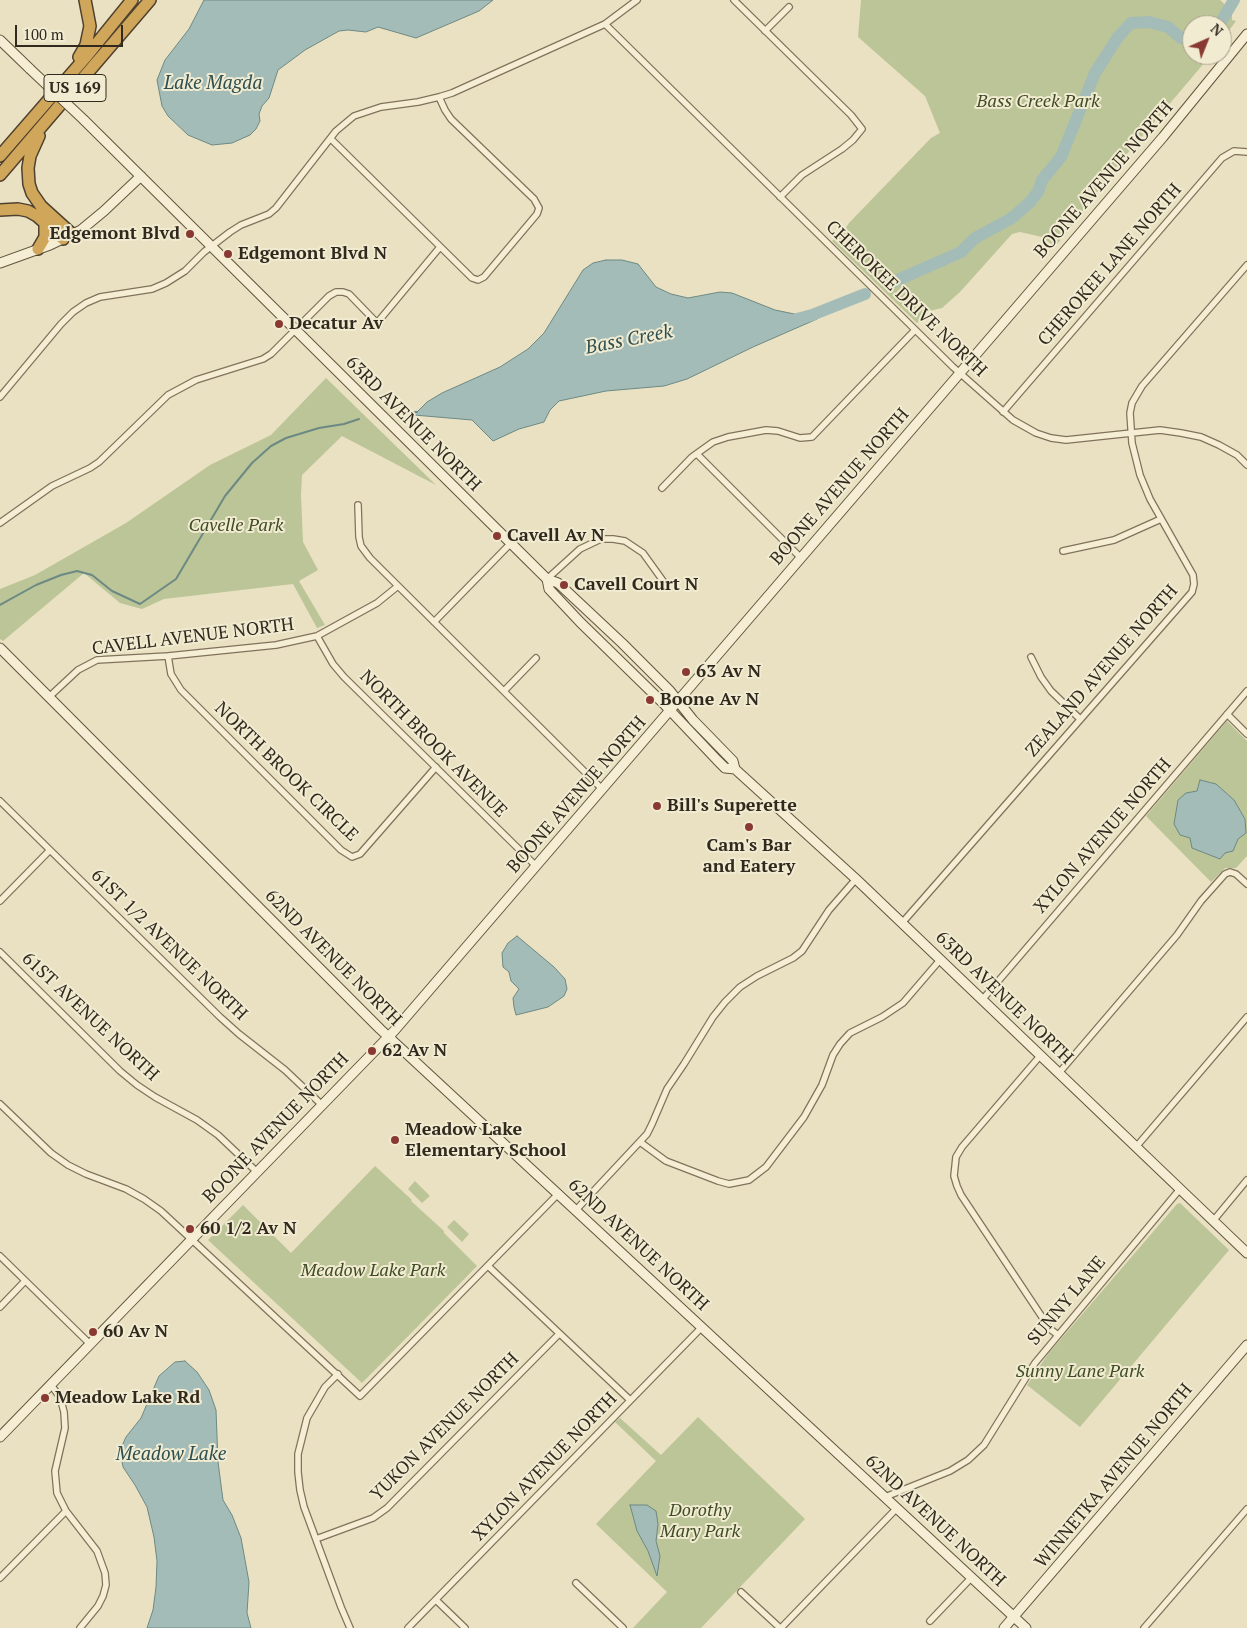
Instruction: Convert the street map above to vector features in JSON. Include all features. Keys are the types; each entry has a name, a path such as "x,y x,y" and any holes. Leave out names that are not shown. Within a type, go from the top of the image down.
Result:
{"highway":[{"path":"63,84 80,56 89,35 89,18 85,0"},
{"name":"US 169","path":"0,156 63,84 132,0"},
{"name":"US 169","path":"0,175 150,0"},
{"path":"56,108 30,156 28,168 29,184 32,193 41,206 68,237"},
{"path":"0,210 18,209 28,211 68,237"},
{"path":"38,249 45,237 45,222"}],"street":[{"path":"0,397 73,312 86,303 100,297 152,289 166,283 185,271 212,246 241,225 269,214 276,208 331,138 349,120 370,110 439,98 605,24 637,0"},
{"path":"734,0 851,115 862,129 853,140 802,176 780,197"},
{"path":"765,31 789,7"},
{"name":"CHEROKEE DRIVE NORTH","path":"605,24 959,373 1003,412 1022,426 1051,438 1081,439 1160,430 1181,432 1220,445 1247,465"},
{"name":"BOONE AVENUE NORTH","path":"0,1437 389,1037 1163,137 1247,34"},
{"name":"63RD AVENUE NORTH","path":"0,40 141,176 547,579 558,583 596,618 678,700 693,720 733,761 735,769 856,879 1247,1253"},
{"path":"331,138 472,278 478,280 484,278 537,214 539,208 534,199 452,119 439,98"},
{"name":"CHEROKEE LANE NORTH","path":"1003,412 1222,158 1234,151 1247,152"},
{"path":"0,263 68,237 98,217 141,176"},
{"path":"0,523 52,486 99,462 168,396 196,380 263,359 279,348 329,296 336,292 349,294 377,323 440,247"},
{"name":"ZEALAND AVENUE NORTH","path":"902,923 1192,592 1194,584 1193,575 1150,499 1140,474 1131,433 1130,413 1132,403 1142,386 1247,265"},
{"path":"662,488 697,454 713,442 728,437 766,430 778,431 800,438 812,437 915,330"},
{"path":"697,454 801,558"},
{"path":"358,505 361,546 370,558 602,789"},
{"path":"1063,551 1120,538 1161,519"},
{"path":"547,579 580,549 602,539 613,539 625,541 643,553 666,584"},
{"path":"434,622 511,543"},
{"name":"63RD AVENUE NORTH","path":"547,579 550,589 580,622 726,768 735,769"},
{"name":"CAVELL AVENUE NORTH","path":"49,697 78,670 97,660 168,656 276,644 317,636 377,603 398,586"},
{"name":"NORTH BROOK AVENUE","path":"317,636 333,664 344,677 536,866"},
{"name":"62ND AVENUE NORTH","path":"0,648 389,1037 1026,1628"},
{"name":"NORTH BROOK CIRCLE","path":"168,656 171,674 182,690 341,850 352,857 360,854 436,767"},
{"path":"1031,657 1041,677 1051,691 1080,719"},
{"path":"504,691 536,658"},
{"name":"XYLON AVENUE NORTH","path":"982,1000 1247,691"},
{"path":"1228,714 1247,734"},
{"name":"61ST 1/2 AVENUE NORTH","path":"0,802 220,1017 285,1070 322,1105"},
{"path":"0,901 49,851"},
{"path":"1059,1073 1225,874 1230,872 1236,874 1247,884"},
{"path":"576,1210 640,1142 652,1124 667,1089 713,1017 725,1002 740,987 793,958 802,951 829,910 856,879"},
{"name":"61ST AVENUE NORTH","path":"0,952 120,1071 155,1098 197,1120 218,1135 257,1172"},
{"path":"640,1142 666,1161 718,1181 729,1184 740,1183 754,1177 766,1167 804,1117 822,1085 830,1061 840,1044 850,1033 882,1017 903,1003 940,960"},
{"path":"1136,1147 1247,1017"},
{"path":"1040,1056 962,1147 956,1157 954,1176 961,1195 1050,1329 1058,1335"},
{"path":"0,1104 51,1153 86,1174 126,1189 166,1215 360,1396 559,1193"},
{"path":"1212,1220 1247,1180"},
{"name":"SUNNY LANE","path":"885,1497 950,1471 973,1456 991,1436 1035,1364 1180,1189"},
{"path":"0,1256 90,1344"},
{"path":"488,1266 630,1400"},
{"path":"0,1307 26,1281"},
{"name":"XYLON AVENUE NORTH","path":"408,1628 702,1326"},
{"name":"YUKON AVENUE NORTH","path":"316,1539 372,1518 387,1508 559,1334"},
{"name":"WINNETKA AVENUE NORTH","path":"1004,1628 1247,1345"},
{"path":"338,1374 325,1387 307,1418 298,1454 300,1490 316,1539 350,1628"},
{"path":"51,1385 60,1397 64,1412 65,1428 55,1471 57,1493 66,1511 97,1551 105,1573 106,1585 104,1596 80,1628"},
{"path":"741,1592 780,1628 898,1508"},
{"path":"1144,1628 1247,1509"},
{"path":"0,1578 66,1511"},
{"path":"930,1621 972,1577"},
{"path":"576,1583 623,1628"},
{"path":"436,1600 465,1628"}],"green space":[{"name":"Bass Creek Park","path":"861,0 1220,0 1232,11 1232,15 1182,15 1182,65 1203,65 1121,161 1055,247 1042,237 1020,232 1012,234 960,292 942,308 929,311 917,323 832,241 931,138 940,133 925,96 858,37"},
{"name":"Cavelle Park","path":"326,378 436,485 342,436 302,475 303,542 318,570 299,581 325,625 317,628 293,584 164,599 142,609 120,603 84,573 3,641 0,639 0,589 35,575 126,523 210,465 271,435"},
{"path":"1227,721 1247,741 1247,856 1236,868 1225,868 1211,882 1146,816"},
{"name":"Meadow Lake Park","path":"375,1166 444,1231 477,1266 362,1383 208,1240 243,1205 291,1253"},
{"path":"415,1181 430,1196 422,1203 408,1189"},
{"name":"Sunny Lane Park","path":"1180,1203 1229,1250 1080,1427 1027,1385 1048,1354 1177,1204"},
{"path":"454,1220 469,1234 462,1242 447,1227"},
{"name":"Dorothy Mary Park","path":"698,1417 805,1519 701,1628 633,1628 667,1592 596,1524 656,1461 615,1422 620,1418 661,1455"}],"water":[{"name":"Lake Magda","path":"204,0 493,0 479,11 416,38 378,27 366,32 339,31 305,50 278,70 269,98 262,106 259,114 260,121 250,135 232,143 212,145 188,135 168,116 162,106 157,80 165,60 189,29"},
{"path":"606,260 622,260 638,264 656,287 671,294 688,298 720,292 732,293 775,310 799,315 812,315 817,319 687,379 664,386 606,391 559,401 550,410 544,422 519,429 493,441 472,420 414,415 427,402 442,393 500,367 528,349 544,333 583,270 593,263"},
{"path":"1200,780 1216,784 1234,800 1245,819 1246,833 1238,839 1233,851 1225,853 1220,859 1192,848 1190,838 1180,835 1174,824 1178,800 1186,793 1197,791"},
{"path":"517,936 554,967 565,979 567,989 564,996 548,1007 516,1015 513,998 519,989 511,981 509,972 503,967 502,953 508,943"},
{"name":"Meadow Lake","path":"185,1361 197,1372 209,1390 216,1410 218,1462 223,1500 232,1515 241,1538 249,1582 247,1613 251,1628 147,1628 153,1610 156,1587 157,1561 154,1537 147,1507 123,1467 120,1450 126,1437 141,1418 159,1376 175,1362"},
{"path":"630,1505 647,1505 656,1511 658,1524 656,1541 660,1556 657,1576 648,1551 637,1531"}],"waterway":[{"name":"Bass Creek","path":"1225,15 1234,0"},
{"name":"Bass Creek","path":"891,283 961,252 975,238 1012,218 1030,202 1038,192 1042,180 1061,157 1095,73 1118,37 1131,23 1149,22 1168,27 1182,38"},
{"name":"Bass Creek","path":"797,319 865,294"},
{"name":"Bass Creek","path":"398,412 417,412"},
{"name":"Bass Creek","path":"0,605 36,585 77,571 92,575 112,591 140,604 176,579 225,496 252,463 271,446 286,438 359,419"}],"place":[{"name":"Edgemont Blvd","path":"190,234"},
{"name":"Edgemont Blvd N","path":"228,254"},
{"name":"Decatur Av","path":"279,324"},
{"name":"Cavell Av N","path":"497,536"},
{"name":"Cavell Court N","path":"564,585"},
{"name":"63 Av N","path":"686,672"},
{"name":"Boone Av N","path":"650,700"},
{"name":"Bill's Superette","path":"657,806"},
{"name":"Cam's Bar and Eatery","path":"749,827"},
{"name":"62 Av N","path":"372,1051"},
{"name":"Meadow Lake Elementary School","path":"395,1140"},
{"name":"60 1/2 Av N","path":"190,1229"},
{"name":"60 Av N","path":"93,1332"},
{"name":"Meadow Lake Rd","path":"45,1398"}]}
